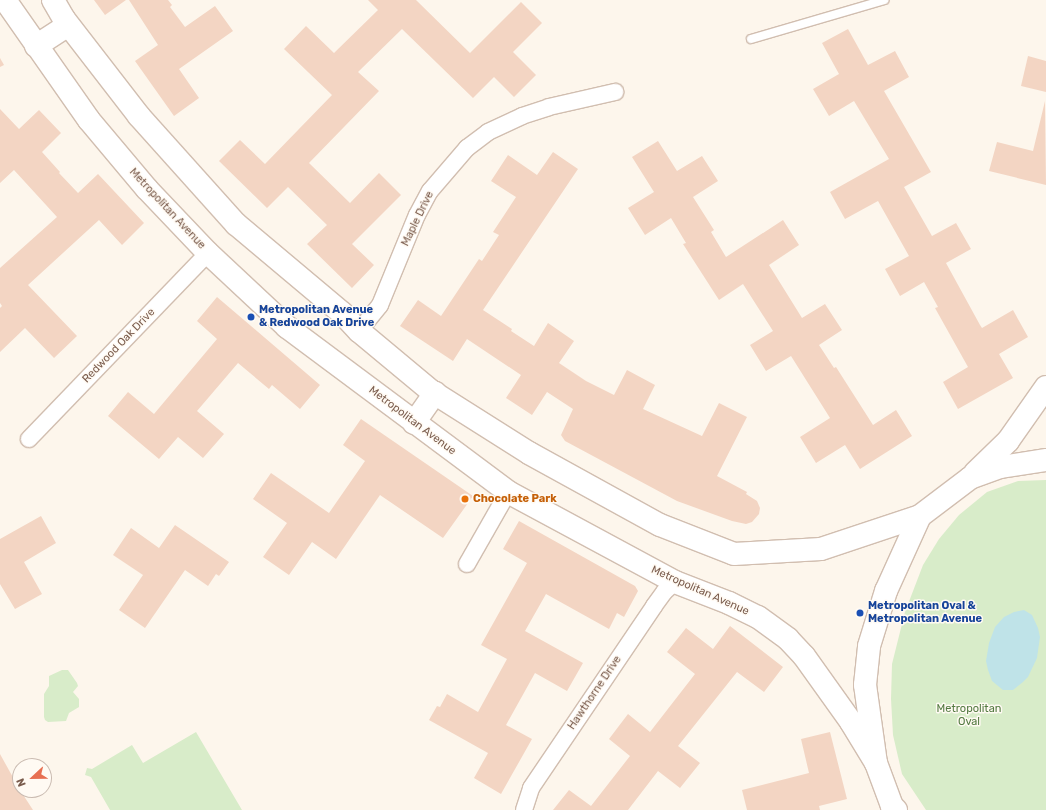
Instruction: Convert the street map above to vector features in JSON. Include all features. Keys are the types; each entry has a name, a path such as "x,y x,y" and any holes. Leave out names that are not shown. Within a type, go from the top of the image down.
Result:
{"street":[{"name":"Metropolitan Avenue","path":"5,0 36,46 104,137 147,189 208,253 288,327 508,492 675,582 740,608 758,617 788,640 804,656 851,722 876,763"},
{"path":"53,0 68,25 139,116 236,224 342,314 359,331 435,393 528,453 649,519 734,554 821,549 920,516 970,478 1008,441 1046,386"},
{"path":"36,46 68,25"},
{"name":"Maple Drive","path":"359,331 380,305 417,215 430,191 467,148 488,132 522,116 549,107 615,92"},
{"name":"Redwood Oak Drive","path":"29,439 208,253"},
{"path":"414,423 435,393"},
{"path":"970,478 1001,467 1046,460"},
{"path":"467,564 508,492"},
{"path":"893,809 876,763 865,685 869,646 886,591 920,516"},
{"name":"Hawthorne Drive","path":"524,810 531,788 654,606 664,592 675,582"}],"lane":[{"path":"751,39 884,0"}],"green space":[{"name":"Metropolitan Oval","path":"1046,480 1046,810 926,810 902,774 893,735 891,699 892,664 905,612 923,565 939,539 959,515 987,492 1018,481"},
{"path":"62,670 68,670 77,683 78,686 73,692 79,699 79,707 69,713 66,721 48,722 44,717 44,694 49,686 49,676"},
{"path":"196,732 242,810 110,810 91,777 85,775 87,768 92,769 132,745 143,763"}],"water":[{"path":"1024,610 1032,615 1038,628 1040,637 1037,658 1028,677 1023,682 1013,690 1003,690 992,681 988,670 986,661 989,643 995,627 1004,617 1014,612"}],"building":[{"path":"94,0 126,0 105,15"},
{"path":"129,0 168,0 172,5 170,7 185,27 215,6 233,31 179,69 199,98 174,116 135,61 158,45"},
{"path":"368,0 416,0 470,53 521,2 542,23 513,52 536,75 514,97 494,77 473,98 402,29 358,72 379,91 309,163 350,203 379,173 401,195 352,244 374,265 352,288 307,244 327,225 288,187 267,208 219,161 240,140 265,164 332,95 284,49 306,26 334,53 378,10"},
{"path":"848,29 868,65 895,51 909,77 884,91 931,172 904,187 932,236 956,223 971,249 946,263 980,325 982,328 1013,310 1028,337 999,354 1013,378 958,409 943,382 968,367 935,308 938,307 924,282 900,296 885,269 909,256 878,201 845,219 830,192 889,159 854,101 829,116 813,89 839,74 822,43"},
{"path":"1028,56 1046,61 1046,92 1021,86"},
{"path":"0,58 4,65 0,67"},
{"path":"1045,101 1046,185 989,171 997,142 1033,151"},
{"path":"0,109 19,129 39,110 61,133 42,152 60,172 59,173 78,193 98,174 144,223 122,245 99,220 28,285 77,336 54,358 25,328 0,352 0,308 2,306 0,303 0,268 57,217 14,170 0,183"},
{"path":"658,141 677,171 702,156 718,181 693,197 714,230 711,232 726,257 783,220 799,245 769,265 802,318 825,304 842,330 819,345 834,368 836,367 873,425 896,410 912,436 860,469 845,445 816,463 800,437 830,418 791,356 766,371 750,345 773,331 743,284 719,300 683,244 686,243 671,218 645,235 628,208 654,192 632,157"},
{"path":"553,152 578,169 483,310 512,329 511,331 534,346 548,323 574,341 559,363 586,381 614,395 627,370 655,385 643,409 702,436 719,403 747,417 717,476 747,492 746,494 757,501 760,508 759,514 752,522 746,524 732,521 677,501 565,441 561,435 573,409 547,392 532,415 506,398 521,375 467,339 453,361 400,326 418,300 441,316 479,259 482,261 499,235 493,232 516,197 491,181 508,155 537,175"},
{"path":"217,297 320,385 300,409 272,385 269,389 238,363 197,411 224,434 203,458 178,437 159,459 108,416 128,392 154,414 217,339 197,321"},
{"path":"361,419 473,496 443,538 380,495 336,559 312,542 289,575 263,557 287,523 253,499 271,473 329,513 365,461 343,445"},
{"path":"41,516 56,543 24,562 42,594 15,609 0,584 0,539"},
{"path":"519,521 635,586 638,591 624,617 617,613 609,629 546,594 525,631 583,663 567,691 535,673 506,725 532,739 501,794 474,778 488,753 429,720 437,706 440,707 447,694 478,712 507,659 481,645 527,563 503,549"},
{"path":"175,525 229,562 219,576 216,574 208,586 185,570 145,628 119,610 143,575 113,555 131,528 159,548"},
{"path":"730,626 783,667 764,692 737,672 678,746 700,763 680,788 658,771 628,810 553,810 569,790 591,806 630,756 609,739 628,714 650,732 695,674 667,652 686,628 713,649"},
{"path":"830,732 847,799 819,806 820,810 747,810 742,790 809,773 801,739"},
{"path":"0,754 12,776 12,798 25,798 33,810 0,810"}],"place":[{"name":"Metropolitan Avenue & Redwood Oak Drive","path":"251,317"},
{"name":"Chocolate Park","path":"465,499"},
{"name":"Metropolitan Oval & Metropolitan Avenue","path":"860,613"}]}
